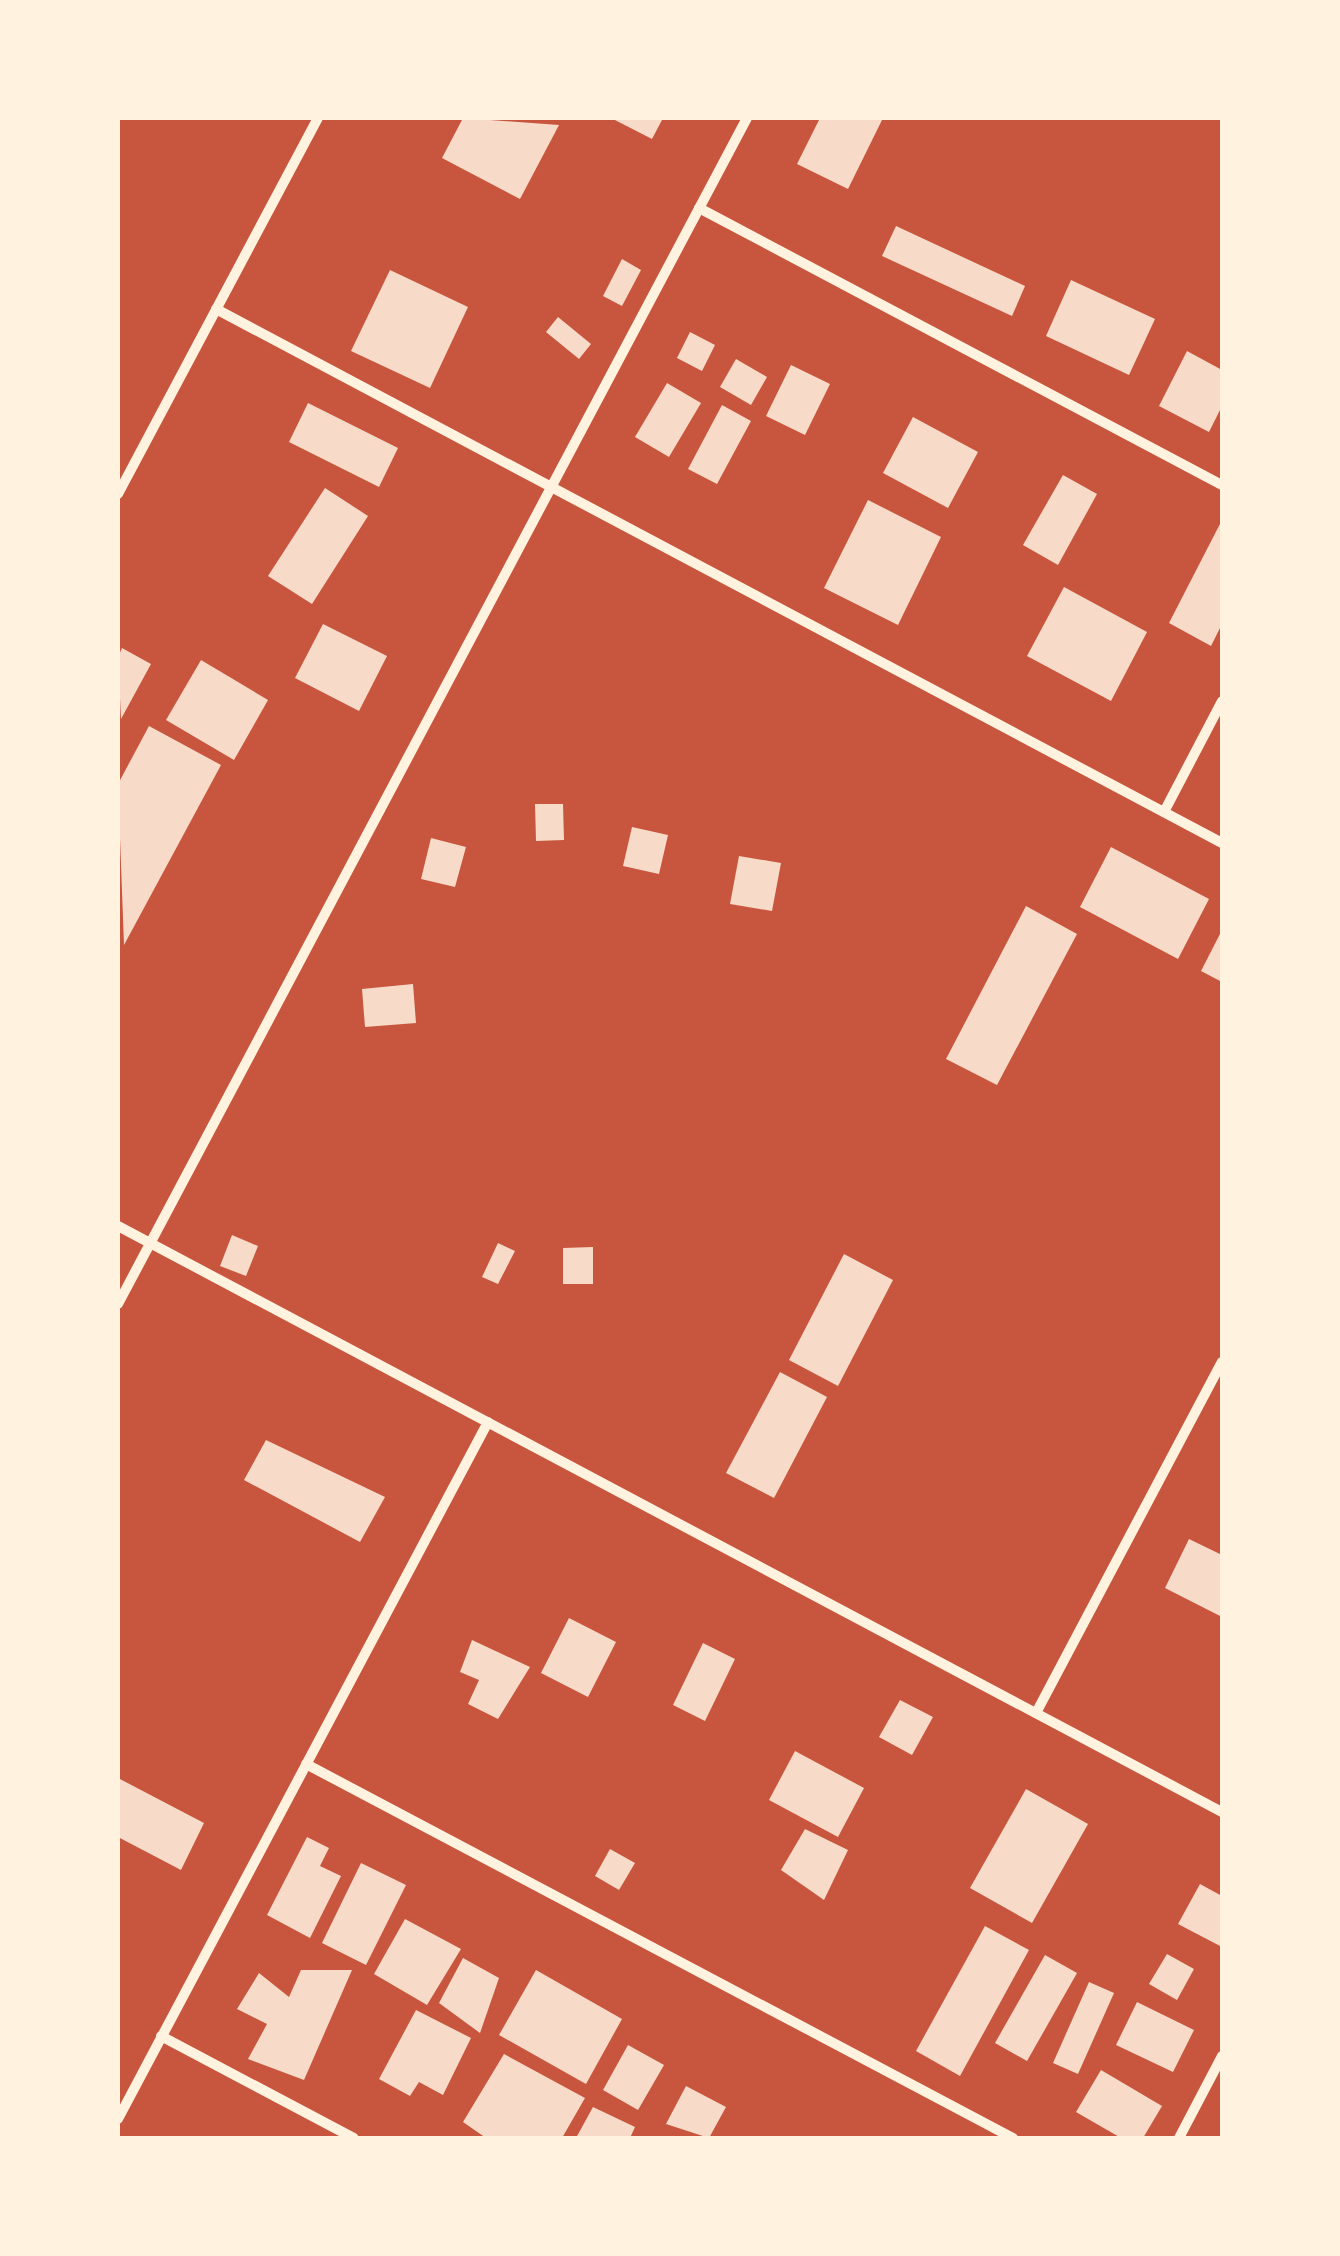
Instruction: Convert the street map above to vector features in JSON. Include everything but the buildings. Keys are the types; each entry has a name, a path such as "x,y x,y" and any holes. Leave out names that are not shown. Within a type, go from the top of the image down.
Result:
{"street":[{"path":"118,494 318,118"},
{"path":"118,1304 747,118"},
{"path":"699,208 1222,485"},
{"path":"216,309 1222,843"},
{"path":"1164,812 1222,701"},
{"path":"118,1226 1222,1812"},
{"path":"1036,1713 1222,1362"},
{"path":"118,2119 488,1422"},
{"path":"306,1764 1013,2138"},
{"path":"161,2036 354,2138"},
{"path":"1178,2138 1222,2056"}]}
